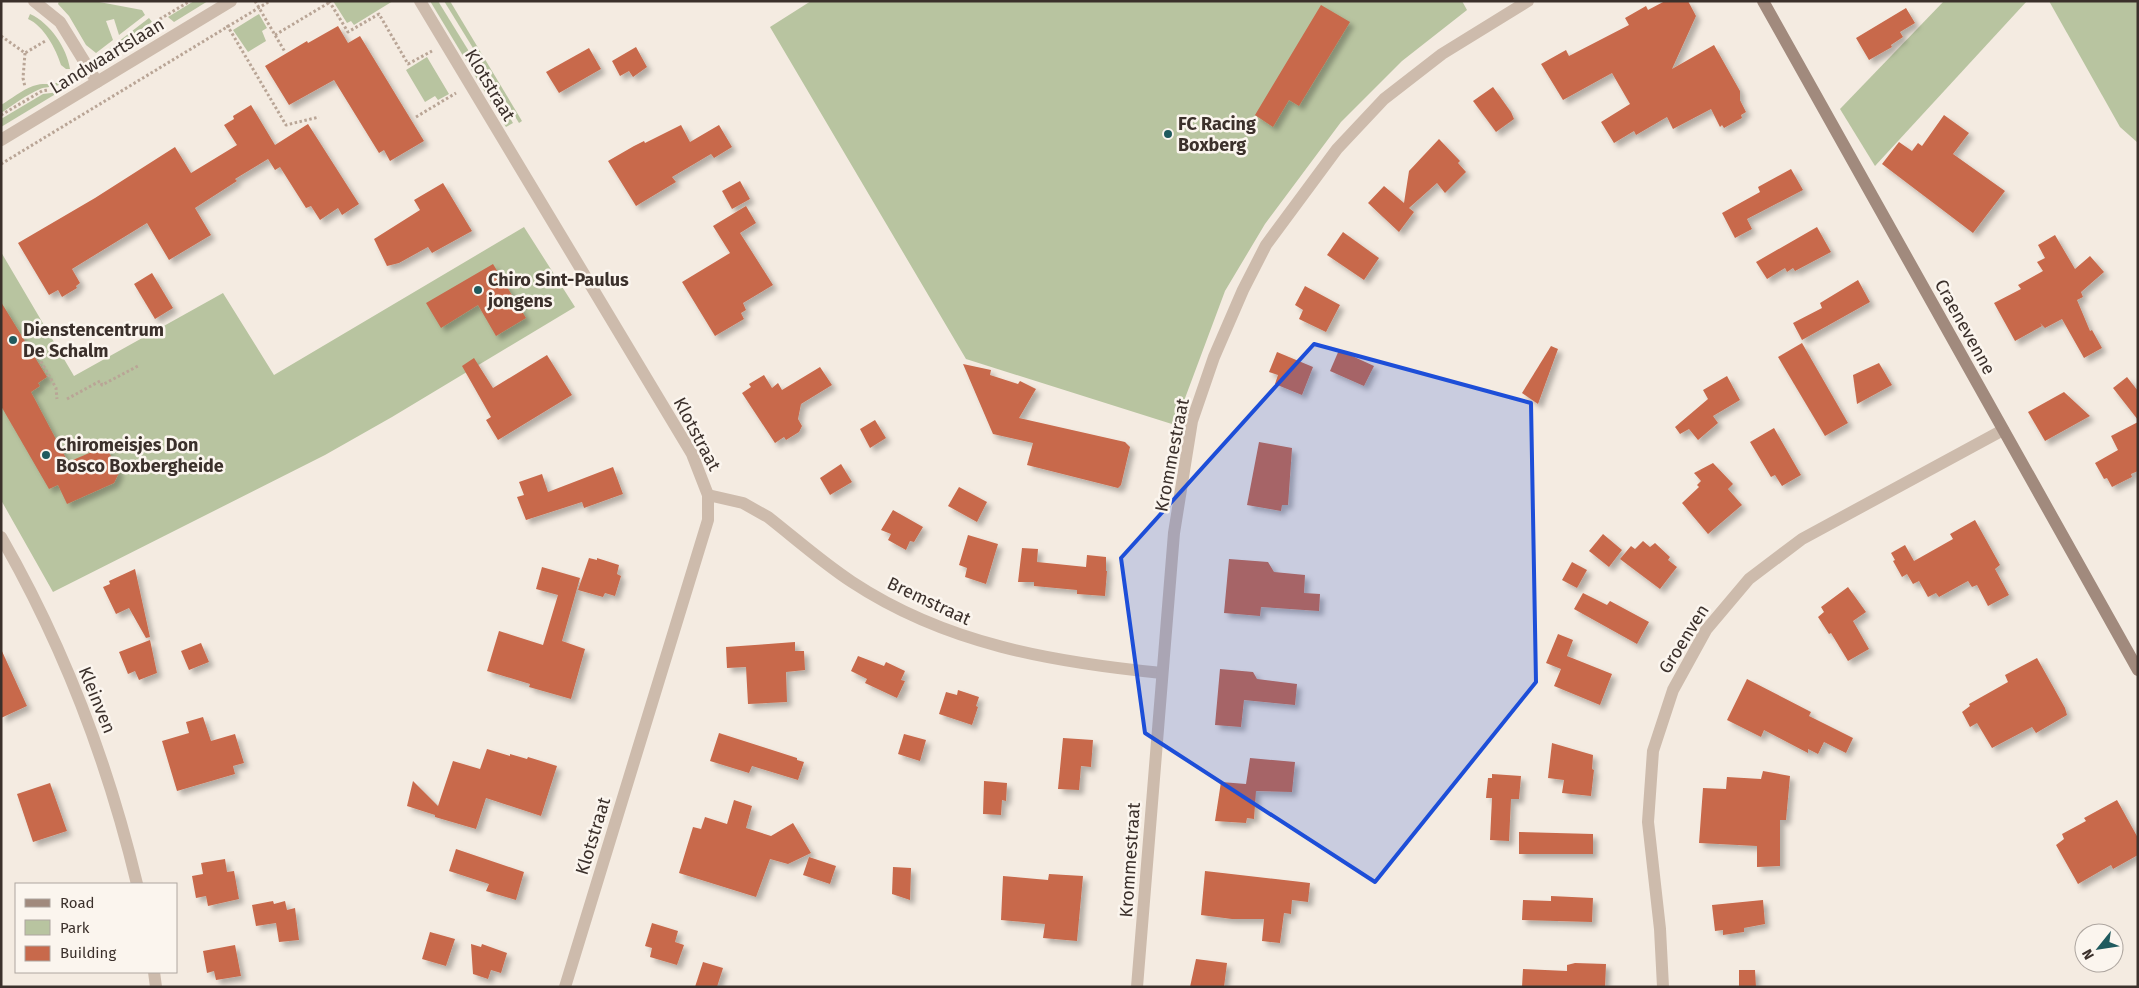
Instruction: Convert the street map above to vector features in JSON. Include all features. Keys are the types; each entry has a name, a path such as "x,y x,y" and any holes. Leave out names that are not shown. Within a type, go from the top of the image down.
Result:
{"street":[{"path":"34,1 60,22 97,82"},
{"name":"Landwaartslaan","path":"1,140 231,1"},
{"name":"Klotstraat","path":"420,1 692,454 708,495 708,520 566,987"},
{"name":"Krommestraat","path":"1137,987 1174,533 1192,421 1214,357 1243,290 1266,245 1337,149 1384,100 1442,54 1528,1"},
{"name":"Craenevenne","path":"1763,1 2138,670"},
{"name":"Groenven","path":"1663,987 1660,929 1648,822 1653,751 1673,690 1706,630 1749,579 1802,539 2003,430"},
{"name":"Bremstraat","path":"708,495 743,503 754,509 768,517 852,582 895,606 969,639 1044,658 1162,673"},
{"name":"Kleinven","path":"1,537 30,588 90,725 127,842 137,883"},
{"path":"154,973 156,987"}],"path":[{"path":"121,47 150,25 190,1"},
{"path":"255,1 285,52"},
{"path":"1,164 270,1"},
{"path":"275,35 330,2 348,32 379,14 408,64 424,55"},
{"path":"231,32 286,125 319,117"},
{"path":"1,36 25,53"},
{"path":"25,53 47,40"},
{"path":"25,53 23,78 25,87"},
{"path":"1,115 42,91 50,90"},
{"path":"416,117 450,96"},
{"path":"31,344 56,388 57,399"},
{"path":"67,399 100,381 102,385 138,366"}],"highlighted area":[{"path":"1314,344 1531,403 1536,682 1375,882 1145,733 1121,558"}],"green space":[{"path":"59,1 94,1 142,10 145,15 119,35 114,19 106,21 113,40 96,53 86,45 69,16 58,4"},
{"path":"194,1 208,1 174,22 168,17"},
{"path":"333,1 393,1 354,25 351,21 347,23"},
{"path":"430,1 438,1 513,123 506,127"},
{"path":"444,1 450,1 522,121 519,123"},
{"path":"811,1 1462,1 1467,10 1402,61 1341,122 1265,224 1225,291 1175,425 966,359 770,27"},
{"path":"1944,1 2027,1 1875,166 1840,109"},
{"path":"2049,1 2138,1 2138,143 2120,127"},
{"path":"30,14 51,30 65,53 70,69 66,69 61,65 56,52 44,32 28,19"},
{"path":"259,14 267,28 262,31 266,41 248,52 233,30"},
{"path":"149,18 152,22 106,56 101,55"},
{"path":"427,57 449,94 438,100 435,96 425,102 406,70"},
{"path":"68,77 59,85 40,89 30,94 1,113 1,105 25,90 33,86 57,83"},
{"path":"59,92 1,127 1,119 43,94"},
{"path":"524,227 575,307 325,455 53,592 1,500 1,252 74,376 223,293 274,375"}],"building":[{"path":"1665,1 1688,1 1696,16 1672,69 1714,45 1740,91 1740,100 1746,112 1741,115 1742,118 1724,128 1722,125 1720,127 1711,109 1673,129 1667,117 1636,135 1634,131 1614,143 1601,122 1630,104 1612,73 1563,100 1541,64 1566,50 1569,56 1629,25 1625,18 1646,6 1648,10"},
{"path":"1321,5 1350,22 1299,106 1289,100 1273,127 1255,115"},
{"path":"1906,8 1915,23 1900,32 1903,37 1891,45 1892,47 1869,60 1856,38"},
{"path":"338,26 348,43 360,36 424,141 390,161 384,150 379,153 334,80 289,105 265,66 307,41 308,43"},
{"path":"636,47 647,67 633,77 629,71 620,76 612,61"},
{"path":"589,48 601,69 559,93 546,72"},
{"path":"1493,87 1514,119 1496,132 1473,101"},
{"path":"251,105 275,145 308,124 359,204 342,215 338,208 320,220 311,206 306,208 280,167 275,170 268,159 235,179 237,181 195,208 211,235 169,260 147,223 72,269 80,283 76,286 77,288 62,297 58,290 49,295 18,243 95,198 175,147 191,173 237,145 224,125 234,119 233,116"},
{"path":"1944,115 1969,133 1953,154 2005,191 1973,233 1882,164 1899,142 1912,151 1918,143 1922,146"},
{"path":"681,125 690,142 719,125 732,147 714,158 711,154 672,177 676,182 636,206 608,161 644,141 645,143"},
{"path":"1439,139 1460,161 1458,163 1466,172 1445,193 1437,183 1409,208 1414,212 1399,232 1368,203 1384,186 1404,203 1409,171"},
{"path":"1791,169 1803,190 1747,219 1752,229 1735,238 1722,213 1760,192 1758,187"},
{"path":"740,181 750,199 732,209 722,191"},
{"path":"443,183 472,231 432,253 428,247 399,263 387,266 374,239 420,210 414,200"},
{"path":"746,206 756,223 740,233 773,285 743,303 746,310 741,313 744,319 715,336 682,282 730,253 713,226"},
{"path":"1817,227 1831,252 1795,271 1793,268 1787,272 1785,268 1767,279 1756,262"},
{"path":"1343,232 1379,258 1364,280 1327,255"},
{"path":"2055,235 2075,269 2090,256 2104,272 2081,292 2083,297 2077,300 2090,331 2092,330 2102,348 2084,358 2062,319 2045,328 2040,323 2042,326 2015,341 1994,303 2021,289 2018,285 2043,271 2037,262 2045,258 2038,245"},
{"name":"Chiro Sint-Paulus jongens","path":"493,264 526,318 496,336 478,305 441,328 426,303"},
{"path":"152,273 173,308 155,319 134,284"},
{"path":"1858,280 1870,302 1802,340 1793,323 1822,308 1820,303"},
{"path":"1305,286 1340,305 1326,332 1299,319 1303,310 1295,305"},
{"path":"1,302 47,377 38,383 40,386 31,392 68,462 106,446 119,473 114,483 67,504 58,485 49,489 1,406"},
{"path":"1802,343 1848,423 1825,436 1778,357"},
{"path":"1551,346 1558,349 1538,404 1522,393"},
{"path":"1339,350 1374,366 1364,386 1330,371"},
{"path":"1277,352 1313,367 1302,395 1275,384 1278,375 1269,372"},
{"path":"547,355 572,395 498,440 486,420 491,417 462,366 474,358 493,388"},
{"path":"1879,363 1892,385 1857,404 1853,375"},
{"path":"963,364 991,370 990,375 1018,384 1020,381 1036,389 1019,418 1125,442 1130,447 1121,485 1118,488 1027,465 1033,443 993,434"},
{"path":"820,367 832,385 801,404 798,419 802,426 799,432 786,440 784,437 775,443 742,393 751,387 749,384 764,375 772,388 778,383 782,390"},
{"path":"1727,376 1740,400 1713,416 1718,423 1698,440 1689,429 1680,434 1675,427 1708,399 1703,390"},
{"path":"2127,377 2138,391 2138,420 2113,388"},
{"path":"2064,392 2090,416 2045,441 2028,412"},
{"path":"875,420 886,438 870,448 860,429"},
{"path":"2138,422 2138,471 2131,474 2132,477 2112,487 2107,478 2104,479 2095,463 2118,450 2111,436"},
{"path":"1774,428 1801,475 1782,486 1775,475 1771,477 1750,442"},
{"path":"1259,442 1292,448 1288,505 1282,505 1281,511 1247,505"},
{"path":"1713,463 1733,484 1728,489 1742,505 1708,534 1682,503 1699,487 1697,485 1701,481 1694,473"},
{"path":"841,464 852,482 830,495 820,478"},
{"path":"613,467 623,494 584,508 582,502 526,520 517,497 524,495 519,482 542,474 548,492"},
{"path":"959,487 987,502 977,522 948,506"},
{"path":"893,510 923,527 914,542 910,541 906,550 888,540 891,534 881,530"},
{"path":"1975,520 2000,565 1995,569 2009,595 1988,606 1977,585 1972,587 1968,581 1939,597 1936,593 1928,597 1919,581 1913,584 1907,574 1902,577 1893,561 1895,560 1891,553 1905,545 1914,561 1953,539 1950,534"},
{"path":"1603,534 1622,550 1609,567 1589,551"},
{"path":"968,535 998,544 986,584 965,577 967,568 959,565"},
{"path":"1643,541 1650,547 1655,543 1670,557 1668,560 1677,567 1660,589 1620,559 1631,546 1635,549"},
{"path":"1022,548 1038,549 1037,562 1086,567 1087,555 1106,557 1105,596 1077,594 1077,590 1034,586 1034,582 1018,582"},
{"path":"589,558 597,560 597,558 619,565 617,574 621,576 615,596 605,593 603,597 578,590"},
{"path":"1229,559 1268,562 1274,572 1305,575 1304,593 1320,594 1319,611 1261,607 1260,616 1224,613"},
{"path":"1572,562 1587,570 1577,588 1562,580"},
{"path":"542,567 580,578 562,641 585,649 571,699 529,687 530,684 487,671 499,631 543,645 558,595 536,589"},
{"path":"135,569 150,637 146,638 129,608 116,614 103,587 110,584 109,581"},
{"path":"1848,587 1866,612 1853,621 1869,649 1848,661 1831,633 1829,634 1818,617 1824,612 1821,607"},
{"path":"1583,593 1607,605 1610,601 1649,622 1637,644 1574,609"},
{"path":"1558,634 1573,640 1567,656 1612,674 1600,705 1554,686 1561,669 1546,663"},
{"path":"150,640 157,673 139,680 135,671 128,674 119,652"},
{"path":"795,642 795,651 804,651 805,670 786,672 787,702 748,704 746,667 727,668 726,647"},
{"path":"201,643 209,662 189,670 181,651"},
{"path":"1,649 27,706 1,718"},
{"path":"858,656 884,666 886,662 905,671 901,680 905,681 897,698 865,683 867,679 851,671"},
{"path":"2037,658 2067,715 2036,733 2032,727 1992,748 1977,723 1970,727 1962,712 1970,706 1969,704 2008,682 2005,675"},
{"path":"1220,669 1253,672 1257,679 1297,684 1295,705 1244,700 1241,727 1215,725"},
{"path":"1747,679 1811,712 1809,716 1853,738 1846,753 1824,742 1818,754 1808,749 1808,753 1764,730 1761,737 1727,720"},
{"path":"958,690 979,697 972,725 939,714 946,692 957,695"},
{"path":"203,717 211,741 235,734 244,763 233,766 235,774 177,791 162,741 189,733 186,722"},
{"path":"719,733 797,758 797,760 804,762 798,780 752,766 749,773 710,761"},
{"path":"904,734 926,740 920,761 898,754"},
{"path":"1063,738 1093,740 1091,767 1081,766 1079,790 1058,789"},
{"path":"1552,743 1593,755 1592,769 1594,770 1591,796 1562,793 1564,780 1548,778"},
{"path":"487,749 510,756 510,754 527,759 528,757 557,766 541,816 486,798 476,829 435,817 435,815 407,806 413,781 438,806 453,761 480,769"},
{"path":"1250,758 1295,762 1292,792 1256,791 1254,819 1247,818 1246,823 1215,821 1221,782 1246,784"},
{"path":"1763,771 1790,776 1786,820 1780,820 1780,866 1757,867 1757,846 1699,843 1703,788 1726,789 1727,777 1761,779"},
{"path":"1492,774 1521,776 1519,799 1511,799 1509,841 1490,840 1492,798 1486,798 1488,778 1492,778"},
{"path":"984,781 1007,783 1006,801 1002,800 1001,815 983,814"},
{"path":"50,783 67,831 33,842 17,794"},
{"path":"734,800 752,806 746,828 771,836 793,823 811,853 788,864 770,859 756,897 679,873 693,827 701,829 705,817 727,824"},
{"path":"2117,800 2138,838 2138,855 2113,869 2111,865 2078,884 2056,845 2064,839 2062,834 2086,821 2084,818"},
{"path":"1519,832 1593,834 1593,854 1519,854"},
{"path":"456,849 524,872 516,900 486,891 489,884 449,871"},
{"path":"809,857 836,866 830,884 803,875"},
{"path":"225,859 227,872 234,871 239,899 208,906 206,896 196,898 192,876 203,874 201,863"},
{"path":"893,867 911,868 910,900 892,894"},
{"path":"1205,871 1310,883 1308,902 1292,900 1291,914 1284,913 1280,943 1262,941 1264,919 1232,919 1201,915"},
{"path":"1049,874 1083,876 1077,941 1043,938 1045,924 1001,920 1003,876 1048,880"},
{"path":"1551,896 1593,898 1592,922 1522,920 1523,900 1551,901"},
{"path":"1763,900 1765,924 1744,928 1744,932 1723,935 1723,930 1715,931 1712,905"},
{"path":"273,901 274,904 285,901 287,910 295,908 299,940 279,942 276,923 256,926 252,905"},
{"path":"652,923 678,931 675,942 684,945 677,965 650,957 652,948 645,946"},
{"path":"430,932 455,939 446,966 422,959"},
{"path":"471,944 481,947 482,944 507,953 501,973 491,970 488,979 473,974"},
{"path":"235,945 241,976 216,980 214,971 207,973 203,951"},
{"path":"1196,959 1227,963 1224,987 1190,987"},
{"path":"703,962 723,968 717,987 695,987"},
{"path":"1575,963 1606,964 1605,987 1522,987 1523,969 1567,971 1567,965"},
{"path":"1739,970 1755,970 1756,987 1739,987"}],"place":[{"name":"FC Racing Boxberg","path":"1168,134"},
{"name":"Chiro Sint-Paulus jongens","path":"478,290"},
{"name":"Dienstencentrum De Schalm","path":"13,340"},
{"name":"Chiromeisjes Don Bosco Boxbergheide","path":"46,455"}]}
